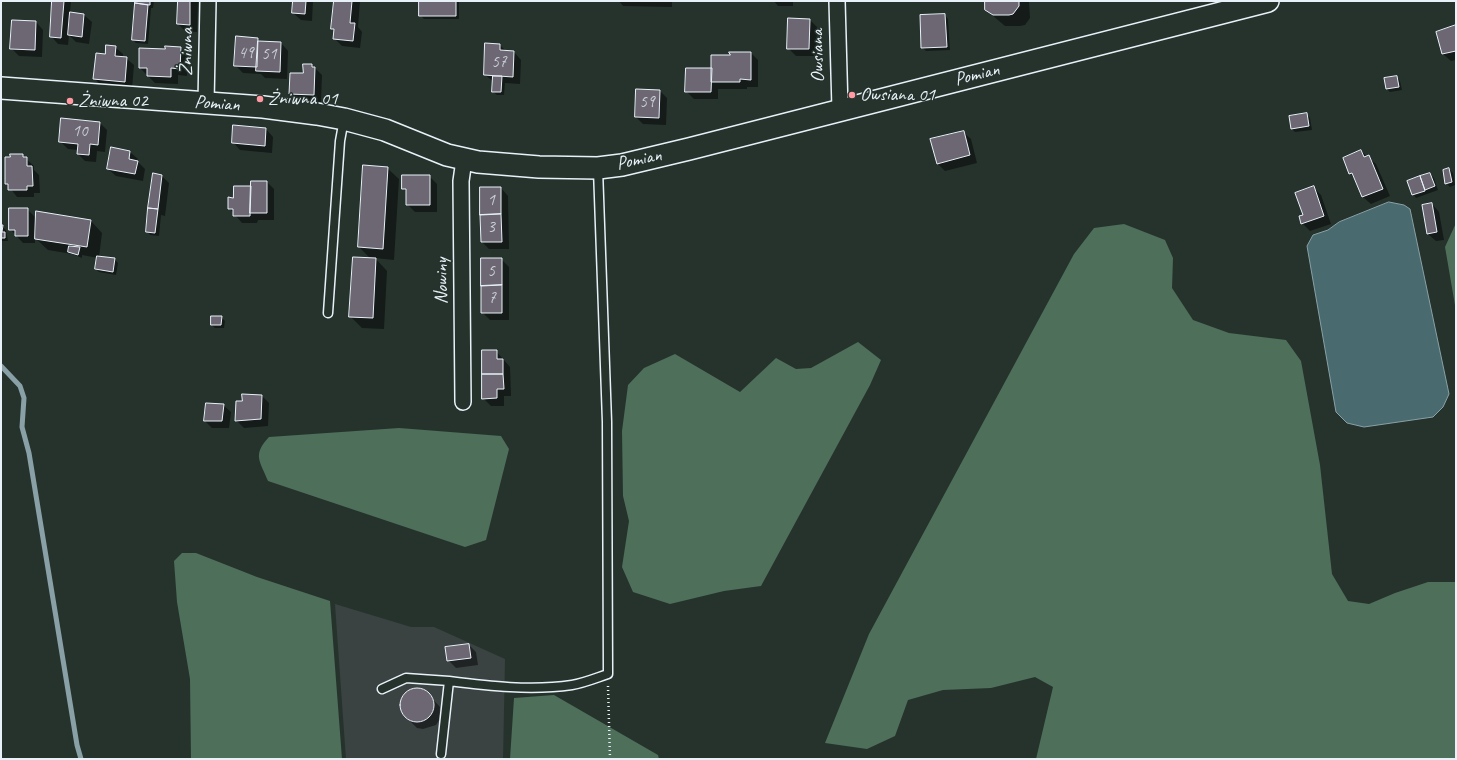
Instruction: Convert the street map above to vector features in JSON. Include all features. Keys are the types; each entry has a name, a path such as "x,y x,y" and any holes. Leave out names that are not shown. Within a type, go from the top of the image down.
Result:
{"street":[{"name":"Żniwna","path":"206,103 208,1"},
{"name":"Owsiana","path":"837,1 840,109"},
{"name":"Pomian","path":"1,88 263,107 344,119 385,130 464,160 532,167 598,168 674,152 1268,1"},
{"name":"Nowiny","path":"463,402 461,181 464,160"}],"lane":[{"path":"328,314 340,141 344,119"},
{"path":"382,689 406,678 501,687 530,687 572,684 608,674 606,422 598,168"},
{"path":"441,754 449,681"}],"path":[{"path":"608,674 610,759"}],"shaded area":[{"path":"335,604 411,627 434,627 505,659 503,759 346,759"}],"green space":[{"path":"1456,223 1456,311 1445,247"},
{"path":"1124,224 1165,240 1173,258 1172,288 1193,320 1229,333 1286,340 1301,361 1320,465 1332,574 1348,601 1369,604 1395,593 1428,582 1456,582 1456,759 1036,759 1053,687 1035,677 991,688 943,690 908,700 895,736 867,749 825,743 869,634 1074,254 1094,228"},
{"path":"858,342 881,360 870,385 761,586 724,591 670,604 633,592 622,567 629,521 623,496 622,431 628,385 644,368 675,354 740,392 776,358 796,369 811,368"},
{"path":"399,428 501,436 509,449 486,540 465,547 268,481 260,463 259,454 264,443 269,437"},
{"path":"182,553 196,553 257,577 330,601 342,759 191,759 190,679 177,602 174,561"},
{"path":"554,695 658,755 659,759 510,759 514,698"}],"water":[{"path":"1389,202 1404,205 1410,209 1449,394 1443,407 1433,417 1364,427 1347,423 1336,412 1307,246 1313,235 1328,230 1339,222"}],"building":[{"path":"52,1 64,1 61,38 50,37"},
{"path":"135,1 150,1 150,5 135,3"},
{"path":"178,1 190,1 190,25 177,24"},
{"path":"293,1 306,1 305,14 292,13"},
{"path":"334,1 352,1 350,23 355,23 353,41 333,39 334,29 331,29"},
{"path":"419,1 456,1 456,16 419,16"},
{"path":"985,1 1019,1 1019,6 1013,14 993,15 985,10"},
{"path":"135,3 148,5 145,41 132,40"},
{"path":"70,12 84,14 82,37 68,35"},
{"path":"945,14 947,47 921,48 920,15"},
{"path":"788,18 810,19 809,49 787,49"},
{"path":"12,20 36,21 35,50 10,49"},
{"path":"1456,25 1456,51 1442,54 1436,32"},
{"path":"236,36 258,38 257,67 234,66"},
{"path":"258,41 281,42 280,72 256,71"},
{"path":"485,43 500,44 500,50 514,51 513,77 484,75"},
{"path":"106,45 116,46 115,56 127,57 125,82 93,79 96,53 105,54"},
{"path":"165,46 181,47 180,69 171,68 171,77 147,76 147,68 139,68 139,48 165,49"},
{"path":"729,52 751,52 751,80 740,79 740,82 711,82 711,55 730,55"},
{"path":"303,64 312,64 312,67 315,67 314,95 289,94 290,73 303,73"},
{"path":"686,68 712,68 711,92 685,92"},
{"path":"493,76 502,76 501,92 492,92"},
{"path":"1397,76 1399,87 1386,89 1384,78"},
{"path":"636,89 660,90 659,118 635,117"},
{"path":"1307,113 1309,126 1291,129 1289,116"},
{"path":"61,118 100,122 98,145 90,144 89,155 77,154 78,144 59,142"},
{"path":"233,125 266,128 265,146 232,143"},
{"path":"964,131 970,155 937,164 930,139"},
{"path":"111,147 130,151 129,159 138,161 135,174 107,169"},
{"path":"1361,150 1364,157 1369,155 1383,189 1362,197 1352,173 1349,174 1343,158"},
{"path":"10,154 23,154 23,157 27,157 27,166 32,166 33,186 27,186 27,190 8,190 8,184 5,184 5,157 10,157"},
{"path":"363,165 388,167 383,249 358,247"},
{"path":"1449,168 1452,182 1445,184 1443,170"},
{"path":"153,173 162,175 158,209 148,208"},
{"path":"1430,173 1435,186 1425,190 1420,176"},
{"path":"402,175 430,175 430,205 406,205 406,189 402,189"},
{"path":"1420,176 1425,191 1412,195 1407,181"},
{"path":"251,181 267,181 267,213 250,213"},
{"path":"234,186 251,186 250,216 233,216 233,209 228,209 228,197 233,198"},
{"path":"1314,186 1324,216 1301,224 1299,216 1303,215 1295,193"},
{"path":"480,187 501,187 501,214 480,215"},
{"path":"1432,203 1437,232 1427,234 1422,205"},
{"path":"9,208 28,208 28,236 15,236 15,230 9,230"},
{"path":"148,208 158,209 155,233 146,232"},
{"path":"36,211 91,220 87,247 35,239"},
{"path":"501,214 502,242 481,242 480,215"},
{"path":"1,225 3,225 2,232 5,232 5,238 1,238"},
{"path":"69,246 80,247 78,255 68,252"},
{"path":"97,256 115,258 113,272 95,269"},
{"path":"353,257 376,258 373,318 349,317"},
{"path":"481,258 502,258 502,285 481,286"},
{"path":"502,285 502,313 481,313 481,286"},
{"path":"211,316 222,316 221,325 211,325"},
{"path":"482,350 497,350 497,359 503,359 503,374 482,374"},
{"path":"482,374 503,374 504,389 497,389 497,398 482,399"},
{"path":"242,394 262,395 261,419 235,421 236,401 242,401"},
{"path":"206,403 224,404 222,421 204,421"},
{"path":"469,644 471,658 447,661 445,647"},
{"path":"414,688 420,688 424,689 431,695 434,705 433,712 427,719 420,722 414,722 410,721 403,715 400,708 400,702 401,698 407,691"}],"waterway":[{"path":"1,366 20,386 24,398 22,427 29,453 77,745 81,759"}],"place":[{"name":"Owsiana 01","path":"852,95"},
{"name":"Żniwna 01","path":"260,99"},
{"name":"Żniwna 02","path":"70,101"}]}
